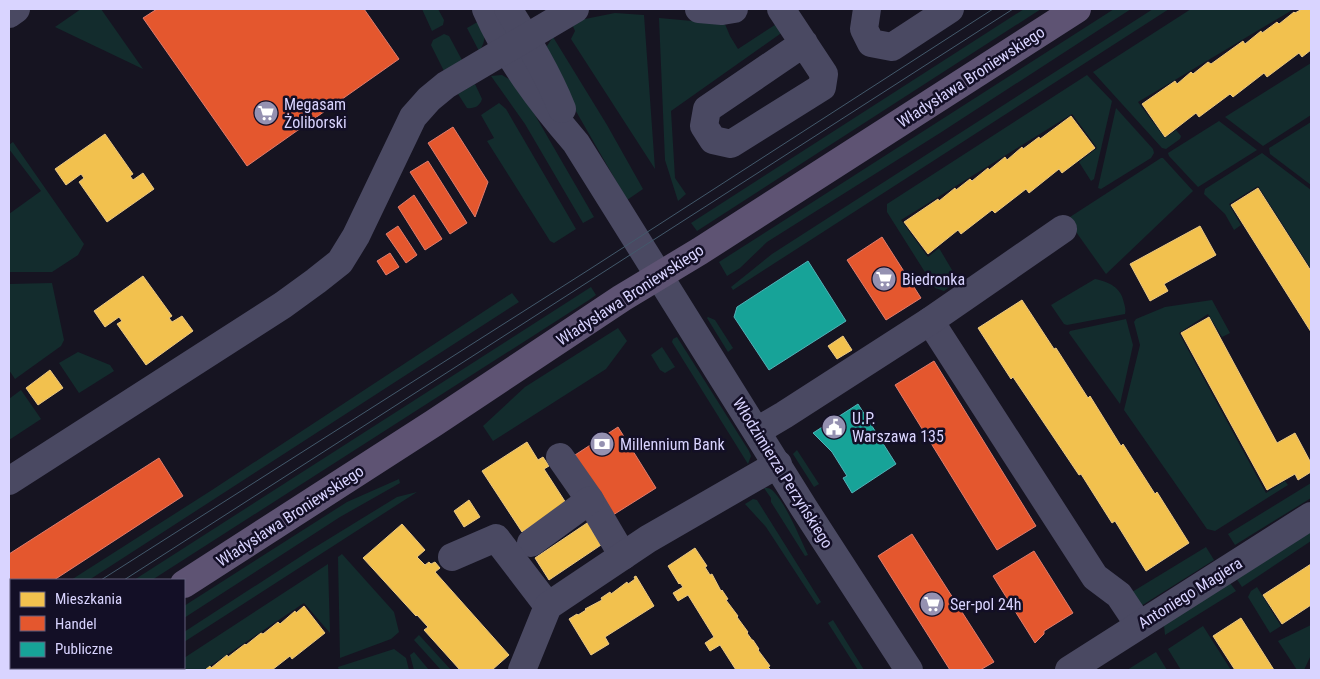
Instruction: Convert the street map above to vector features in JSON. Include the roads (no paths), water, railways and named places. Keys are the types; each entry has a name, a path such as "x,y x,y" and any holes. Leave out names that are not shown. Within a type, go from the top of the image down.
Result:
{"main road":[{"name":"Władysława Broniewskiego","path":"185,583 658,276 1077,9"}],"street":[{"path":"9,14 16,9"},
{"path":"486,9 516,44"},
{"path":"508,9 516,44"},
{"path":"9,481 283,305 340,262 356,236 413,117 429,99 446,85 575,9"},
{"path":"699,9 722,11 734,9"},
{"path":"781,9 804,43"},
{"path":"867,9 864,29 871,43 892,47 950,9"},
{"name":"Włodzimierza Perzyńskiego","path":"516,44 556,93 576,143 804,508 909,670"},
{"path":"756,431 930,321 1063,229"},
{"path":"930,321 1095,577 1119,595 1139,625"},
{"path":"560,457 590,500 623,556"},
{"path":"522,670 548,606 648,539 778,464"},
{"path":"530,542 590,500"},
{"name":"Antoniego Magiera","path":"1069,670 1311,516"},
{"path":"452,557 496,538 548,606"}],"tram line":[{"path":"103,579 590,269 993,9"},
{"path":"126,579 1013,9"}],"place":[{"name":"Megasam Żoliborski","path":"266,113"},
{"name":"Biedronka","path":"884,279"},
{"name":"U.P. Warszawa 135","path":"834,427"},
{"name":"Millennium Bank","path":"602,444"},
{"name":"Ser-pol 24h","path":"932,604"}]}
